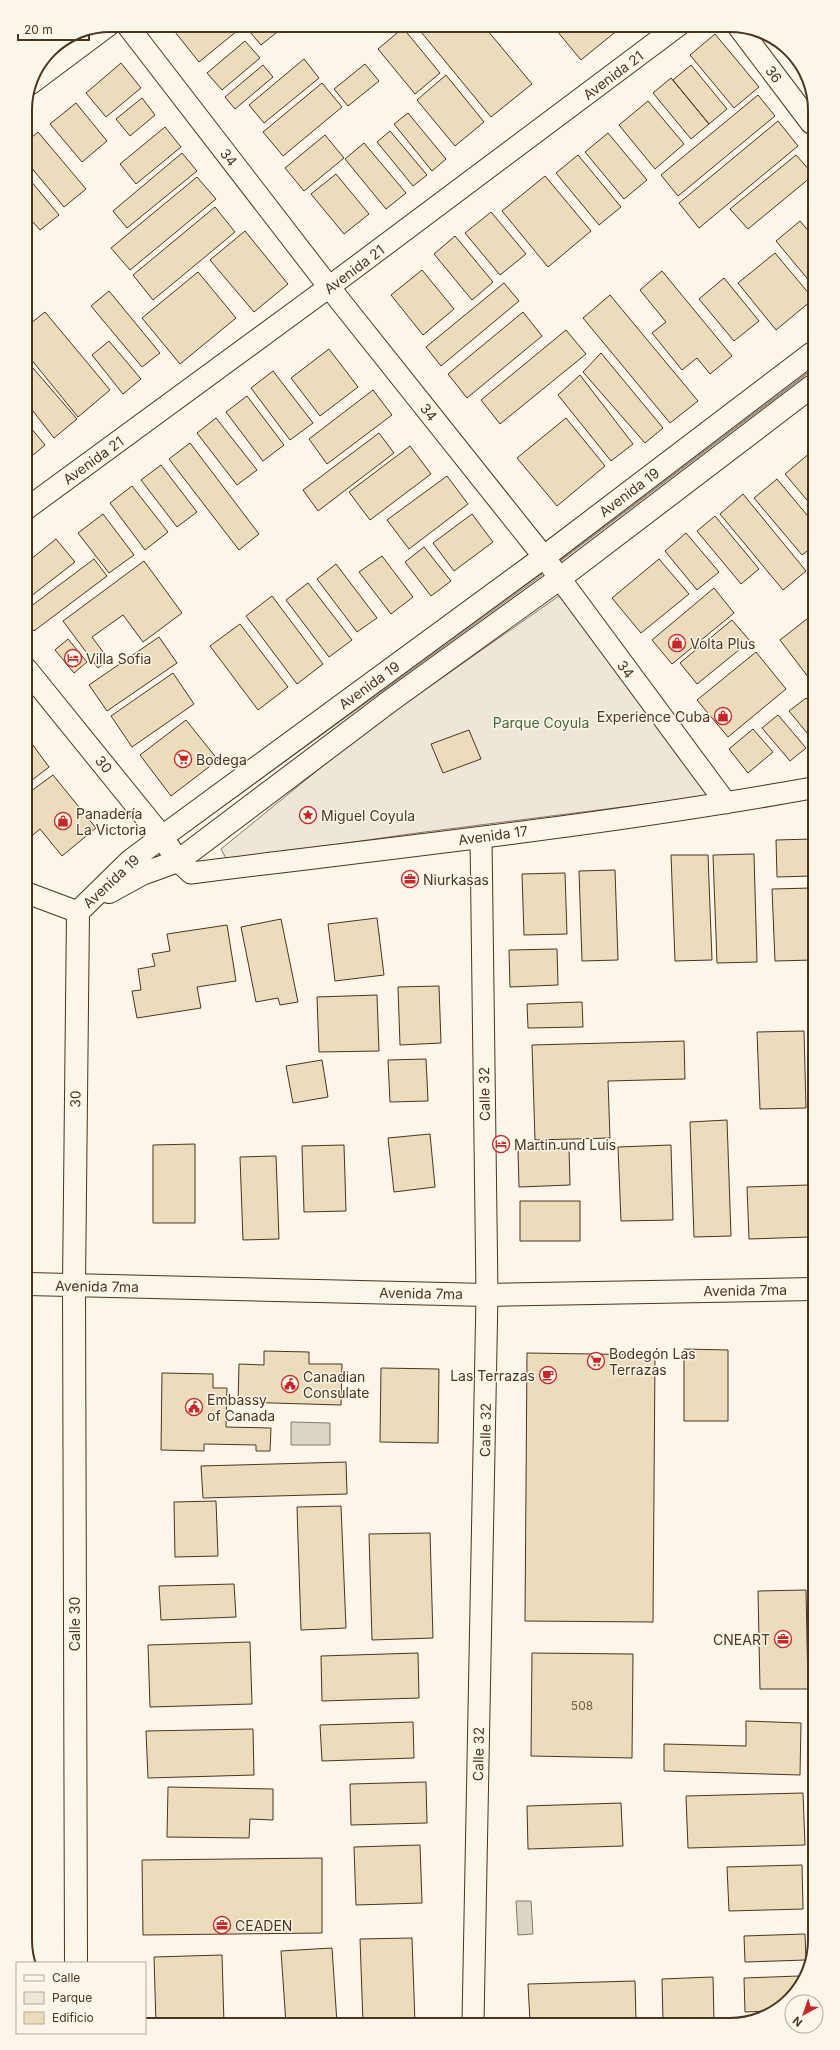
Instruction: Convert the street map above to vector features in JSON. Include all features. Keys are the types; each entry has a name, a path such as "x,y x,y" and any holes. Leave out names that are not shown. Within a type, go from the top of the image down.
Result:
{"main road":[{"name":"Avenida 19","path":"78,912 130,861 544,557 808,356"},
{"name":"Avenida 19","path":"78,912 114,888 142,874 178,862 384,705 559,579 808,390"},
{"name":"30","path":"32,676 162,837 178,862"},
{"name":"30","path":"74,1285 78,912"},
{"name":"Avenida 7ma","path":"32,1284 487,1295 808,1289"},
{"name":"Calle 30","path":"74,1285 76,1962"}],"street":[{"name":"34","path":"131,32 329,287 544,557 726,803"},
{"name":"Avenida 21","path":"32,505 329,287 671,32"},
{"path":"39,77 98,33"},
{"name":"36","path":"743,34 808,119"},
{"name":"Avenida 17","path":"178,862 191,873 480,838 726,803 808,789"},
{"name":"Calle 32","path":"473,2018 487,1295 480,838"},
{"path":"32,895 78,912"}],"green space":[{"path":"808,372 554,566 554,565"},
{"path":"541,574 542,575 170,845 170,844"},
{"name":"Parque Coyula","path":"563,593 709,796 417,833 227,860 221,849 362,734"}],"shaded area":[{"path":"291,1422 330,1423 330,1445 291,1445"},
{"path":"516,1901 531,1901 533,1934 518,1935"}],"building":[{"path":"175,32 236,32 199,62"},
{"path":"250,32 277,32 261,45"},
{"path":"398,32 406,32 440,73 415,94 378,49"},
{"path":"421,32 489,32 532,84 491,117"},
{"path":"558,32 615,32 581,60"},
{"path":"715,34 759,87 734,108 690,55"},
{"path":"245,41 260,58 222,90 207,73"},
{"path":"304,59 319,78 264,123 249,105"},
{"path":"121,63 141,88 106,117 86,93"},
{"path":"365,64 379,81 348,106 334,89"},
{"path":"263,65 273,77 235,109 225,97"},
{"path":"691,65 727,109 709,124 673,80"},
{"path":"446,75 484,122 455,146 417,100"},
{"path":"671,78 709,124 691,139 653,93"},
{"path":"322,83 342,107 283,156 263,132"},
{"path":"758,95 775,116 678,196 661,175"},
{"path":"142,98 155,115 130,136 116,119"},
{"path":"648,101 684,144 655,169 619,125"},
{"path":"76,103 107,141 82,162 50,124"},
{"path":"408,113 446,159 432,171 394,124"},
{"path":"778,121 798,146 699,228 679,203"},
{"path":"165,127 181,147 136,184 120,164"},
{"path":"390,131 427,175 413,186 377,142"},
{"path":"38,132 86,189 64,207 32,168 32,137"},
{"path":"608,133 647,180 624,199 585,152"},
{"path":"325,135 344,158 304,191 285,168"},
{"path":"364,143 406,193 386,209 345,159"},
{"path":"182,153 197,171 127,228 113,211"},
{"path":"578,155 621,207 599,225 556,173"},
{"path":"796,155 808,169 808,179 748,229 730,209"},
{"path":"336,174 369,214 344,234 311,194"},
{"path":"545,176 591,231 548,267 502,211"},
{"path":"197,177 216,199 130,270 111,248"},
{"path":"32,182 59,215 40,230 32,221"},
{"path":"215,207 235,232 153,300 133,275"},
{"path":"491,212 526,254 500,275 465,233"},
{"path":"800,221 808,230 808,279 776,241"},
{"path":"245,231 288,284 254,312 210,260"},
{"path":"455,236 493,282 472,300 434,254"},
{"path":"775,253 808,292 808,303 776,330 738,283"},
{"path":"422,270 454,309 423,335 391,295"},
{"path":"662,271 732,356 710,374 697,358 682,370 652,333 666,322 640,290"},
{"path":"198,272 236,318 180,364 142,318"},
{"path":"724,278 759,321 734,341 699,299"},
{"path":"504,283 519,301 441,366 426,347"},
{"path":"109,291 160,353 142,367 91,306"},
{"path":"610,295 698,401 670,423 583,318"},
{"path":"45,312 110,390 78,417 32,360 32,322"},
{"path":"523,312 542,336 467,398 448,374"},
{"path":"566,330 586,354 500,424 481,400"},
{"path":"109,341 141,379 123,394 92,355"},
{"path":"329,349 358,387 320,416 291,378"},
{"path":"601,353 663,428 645,443 583,372"},
{"path":"32,367 77,419 54,438 32,410"},
{"path":"273,371 313,423 290,440 251,388"},
{"path":"580,375 633,444 611,461 558,395"},
{"path":"373,390 392,415 327,464 309,439"},
{"path":"247,396 284,445 263,461 226,412"},
{"path":"216,418 257,470 237,485 197,433"},
{"path":"566,418 605,466 557,506 517,458"},
{"path":"32,429 45,445 32,456"},
{"path":"379,433 394,453 318,511 303,490"},
{"path":"190,443 259,534 239,550 169,459"},
{"path":"410,446 431,474 370,520 349,492"},
{"path":"808,455 808,501 785,474"},
{"path":"161,465 197,512 177,527 141,480"},
{"path":"447,476 468,504 409,549 387,520"},
{"path":"777,479 808,516 808,550 802,555 754,498"},
{"path":"132,486 168,532 145,550 110,503"},
{"path":"743,494 806,571 783,590 720,514"},
{"path":"103,514 134,555 109,573 78,533"},
{"path":"472,514 493,542 454,571 433,543"},
{"path":"715,516 759,569 741,584 697,531"},
{"path":"686,533 719,572 697,590 665,551"},
{"path":"56,539 75,562 32,595 32,558"},
{"path":"424,547 451,581 431,596 405,562"},
{"path":"382,556 413,597 391,614 359,572"},
{"path":"94,559 107,576 34,631 32,628 32,606"},
{"path":"659,559 689,594 641,633 612,598"},
{"path":"144,561 182,613 143,642 123,615 92,637 109,660 98,668 63,621"},
{"path":"336,564 377,618 357,632 317,579"},
{"path":"308,583 352,640 329,657 286,600"},
{"path":"714,588 734,613 672,664 652,640"},
{"path":"272,596 323,664 297,684 246,616"},
{"path":"808,618 808,677 780,640"},
{"path":"732,620 750,641 697,684 680,663"},
{"path":"240,624 288,687 258,710 210,646"},
{"path":"159,637 177,663 107,711 89,685"},
{"path":"68,639 87,662 74,673 55,650"},
{"path":"756,652 786,689 728,737 697,700"},
{"path":"173,673 194,704 132,747 111,716"},
{"path":"806,698 808,701 808,734 789,711"},
{"path":"778,715 806,748 790,761 762,728"},
{"path":"186,720 218,760 171,796 140,755"},
{"path":"753,729 773,752 748,773 729,749"},
{"path":"469,730 481,759 443,773 431,744"},
{"path":"32,744 49,767 32,780"},
{"path":"53,775 96,828 62,856 40,829 32,836 32,790"},
{"path":"808,839 808,876 777,877 776,840"},
{"path":"754,854 757,962 717,963 713,855"},
{"path":"671,855 708,855 712,960 675,961"},
{"path":"615,870 618,960 582,961 579,871"},
{"path":"565,873 567,934 524,935 522,874"},
{"path":"808,888 808,960 775,961 772,889"},
{"path":"377,918 384,975 335,981 328,924"},
{"path":"281,919 298,1002 280,1005 278,998 256,1002 241,927"},
{"path":"227,925 236,981 197,987 201,1008 137,1018 132,991 141,990 138,969 155,966 152,954 170,951 167,934"},
{"path":"557,949 558,985 510,987 509,950"},
{"path":"439,986 441,1043 400,1045 398,987"},
{"path":"377,995 379,1051 319,1052 317,997"},
{"path":"582,1002 583,1027 528,1028 527,1004"},
{"path":"804,1031 806,1108 760,1109 757,1032"},
{"path":"684,1041 685,1079 608,1081 610,1138 535,1140 532,1045"},
{"path":"426,1059 428,1101 390,1102 388,1060"},
{"path":"322,1060 328,1097 293,1103 286,1066"},
{"path":"727,1120 731,1236 694,1237 690,1122"},
{"path":"430,1134 435,1187 394,1192 388,1138"},
{"path":"195,1144 195,1223 153,1223 153,1145"},
{"path":"344,1145 346,1211 304,1212 302,1146"},
{"path":"671,1145 673,1220 621,1221 618,1147"},
{"path":"569,1148 570,1185 519,1187 518,1150"},
{"path":"276,1156 279,1239 243,1240 240,1157"},
{"path":"808,1185 808,1237 749,1239 747,1187"},
{"path":"520,1201 580,1201 580,1241 520,1241"},
{"path":"684,1349 728,1350 728,1421 684,1421"},
{"name":"Canadian Consulate","path":"264,1351 309,1352 309,1364 342,1364 341,1405 238,1402 239,1364 264,1365"},
{"path":"527,1353 655,1355 653,1622 525,1621"},
{"path":"381,1368 439,1369 438,1443 380,1442"},
{"name":"Embassy of Canada","path":"162,1373 213,1374 213,1388 227,1388 226,1427 271,1428 270,1451 256,1451 256,1445 204,1444 204,1451 161,1450"},
{"path":"346,1462 347,1494 203,1498 201,1466"},
{"path":"216,1501 218,1556 175,1557 174,1502"},
{"path":"341,1506 346,1628 301,1630 297,1507"},
{"path":"430,1533 433,1638 372,1640 369,1534"},
{"path":"234,1584 236,1617 161,1620 159,1586"},
{"path":"806,1590 808,1689 760,1689 758,1591"},
{"path":"250,1642 252,1704 150,1707 148,1645"},
{"path":"418,1653 419,1698 322,1701 321,1656"},
{"path":"532,1653 633,1654 632,1758 531,1756"},
{"path":"746,1721 801,1723 800,1775 664,1771 664,1744 746,1746"},
{"path":"413,1722 414,1758 322,1761 320,1725"},
{"path":"253,1729 254,1775 148,1778 146,1731"},
{"path":"426,1782 427,1823 351,1825 350,1784"},
{"path":"168,1787 273,1789 273,1820 250,1819 249,1838 167,1837"},
{"path":"803,1793 805,1845 688,1848 686,1796"},
{"path":"621,1803 623,1846 528,1849 527,1806"},
{"path":"420,1845 422,1903 356,1905 354,1847"},
{"path":"322,1858 322,1933 143,1935 142,1860"},
{"path":"802,1865 803,1909 729,1911 727,1867"},
{"path":"805,1934 806,1960 745,1962 744,1936"},
{"path":"412,1938 415,2018 363,2018 360,1939"},
{"path":"332,1948 337,2018 286,2018 281,1951"},
{"path":"222,1955 224,2018 156,2018 154,1957"},
{"path":"799,1976 792,1988 774,2005 762,2011 745,2012 744,1978"},
{"path":"713,1977 714,2018 663,2018 662,1979"},
{"path":"635,1981 636,2018 530,2018 528,1984"}],"place":[{"name":"Volta Plus","path":"677,643"},
{"name":"Villa Sofia","path":"73,658"},
{"name":"Experience Cuba","path":"723,716"},
{"name":"Bodega","path":"183,759"},
{"name":"Miguel Coyula","path":"308,815"},
{"name":"Panadería La Victoria","path":"63,821"},
{"name":"Niurkasas","path":"410,879"},
{"name":"Martin und Luis","path":"501,1144"},
{"name":"Bodegón Las Terrazas","path":"596,1361"},
{"name":"Las Terrazas","path":"548,1375"},
{"name":"Canadian Consulate","path":"290,1384"},
{"name":"Embassy of Canada","path":"194,1407"},
{"name":"CNEART","path":"783,1639"},
{"name":"CEADEN","path":"222,1925"}]}
